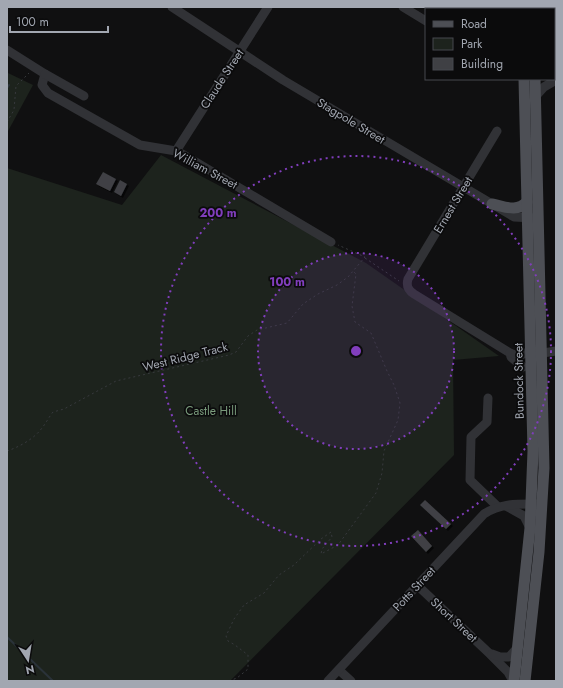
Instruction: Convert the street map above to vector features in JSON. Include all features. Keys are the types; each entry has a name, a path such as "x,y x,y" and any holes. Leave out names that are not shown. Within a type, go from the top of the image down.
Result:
{"main road":[{"name":"Bundock Street","path":"524,80 527,202 532,218"},
{"name":"Bundock Street","path":"525,681 537,504 532,218 535,80"},
{"path":"492,204 514,209 523,206 527,202"},
{"name":"Bundock Street","path":"513,681 518,648 530,528 537,504"}],"street":[{"name":"Stagpole Street","path":"172,7 239,52 514,217 532,218"},
{"name":"Claude Street","path":"176,151 268,7"},
{"path":"403,7 425,20"},
{"path":"7,50 84,96"},
{"name":"William Street","path":"45,74 42,85 48,93 140,145 176,151 331,242"},
{"path":"535,97 544,86 555,80"},
{"name":"Ernest Street","path":"409,291 407,283 408,279 497,131"},
{"path":"409,291 510,353 515,355 523,355 535,352 556,351"},
{"path":"510,353 511,357 523,368"},
{"path":"488,398 487,422 471,437 470,480 501,505 524,516 530,528"},
{"path":"501,505 537,504"},
{"name":"Potts Street","path":"328,681 484,514 501,505"},
{"name":"Short Street","path":"417,585 490,654 508,672 513,681"},
{"path":"490,654 500,657 509,657 518,648"},
{"path":"339,670 351,681"}],"path":[{"path":"7,122 14,110 16,86 18,82 36,68"},
{"path":"331,242 365,257 404,284 409,291"},
{"name":"West Ridge Track","path":"7,451 28,441 42,428 53,412 64,409 116,381 236,352 248,336 257,330 287,323 303,304 318,294 338,285 365,257"},
{"path":"229,681 237,678 248,669 248,655 228,641 226,636 234,619 244,605 264,592 279,575 294,565 321,539 331,532 332,537 322,549 321,554 338,545 376,493 382,473 384,451 398,420 400,403 394,384 386,371 372,332 354,322 352,306 356,274 353,271"}],"green space":[{"path":"427,7 517,7 517,8"},
{"path":"8,73 33,85 7,133 7,75"},
{"name":"Castle Hill","path":"161,155 366,263 499,356 453,360 454,455 230,681 7,681 7,168 122,205"}],"building":[{"path":"103,172 116,179 110,191 96,184"},
{"path":"120,180 127,184 121,196 114,192"},
{"path":"425,500 451,524 446,529 420,505"},
{"path":"418,530 432,546 426,552 411,536"}],"waterway":[{"path":"7,637 53,681"}]}
